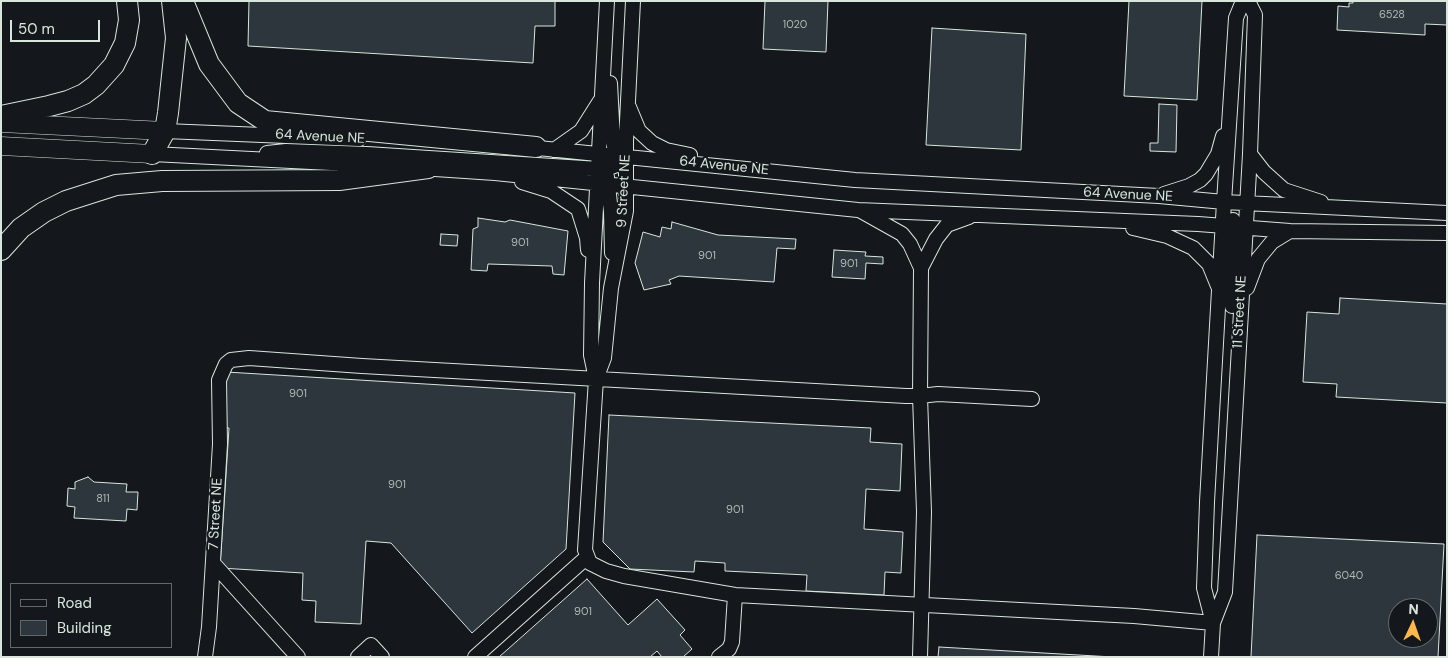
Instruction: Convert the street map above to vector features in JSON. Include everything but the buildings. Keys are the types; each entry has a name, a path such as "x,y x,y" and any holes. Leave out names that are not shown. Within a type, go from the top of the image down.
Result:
{"highway":[{"path":"1,116 68,101 84,94 96,85 114,65 124,43 128,20 127,1"},
{"path":"152,154 165,130 174,72 176,38 172,1"},
{"path":"183,1 209,64 238,103 264,121 545,148"},
{"path":"1,250 22,228 44,212 66,201 116,186 162,181 339,180 428,168"}],"main road":[{"name":"64 Avenue NE","path":"1,123 165,130"},
{"name":"64 Avenue NE","path":"1,146 152,154"}],"street":[{"name":"9 Street NE","path":"596,379 604,358 611,288 624,223 627,186 613,163 599,154 608,1"},
{"name":"9 Street NE","path":"587,558 596,379 591,356 592,282 603,184 613,163 628,104 633,1"},
{"path":"1234,432 1232,244 1234,227 1232,217 1224,202 1236,18 1243,1"},
{"name":"11 Street NE","path":"1211,657 1213,622 1204,588 1207,502 1220,289 1234,227 1246,203 1250,154 1255,15 1248,1"},
{"path":"606,19 613,163"},
{"path":"545,148 581,132 602,98"},
{"path":"628,104 644,136 652,143 666,150 680,154 786,164 811,175"},
{"path":"1159,196 1189,186 1206,174 1218,154 1231,112"},
{"name":"64 Avenue NE","path":"165,130 545,148 599,154"},
{"name":"64 Avenue NE","path":"223,157 286,151 613,163 811,175 855,180 1447,213"},
{"name":"64 Avenue NE","path":"152,154 495,173 858,210 1198,224 1290,231 1447,233"},
{"path":"1250,154 1264,172 1284,190 1349,209"},
{"path":"495,173 551,191 578,209 587,238 592,282"},
{"path":"603,184 612,230 611,288"},
{"path":"858,210 902,234 910,244 921,268 920,396 924,512 920,657"},
{"path":"921,268 936,239 947,225 976,214"},
{"path":"1103,221 1167,236 1193,248 1209,264 1220,289"},
{"name":"11 Street NE","path":"1213,622 1225,592 1241,310 1234,227"},
{"path":"1241,310 1249,279 1258,259 1272,242 1290,231"},
{"name":"7 Street NE","path":"205,657 209,627 220,444 218,390 221,372 231,360 240,358 596,379"},
{"path":"596,379 920,396 938,394 1032,399"},
{"path":"475,657 587,558 597,568 624,576 735,595 1134,616 1213,622"},
{"path":"213,563 298,657"},
{"path":"719,657 728,649 732,642 735,595"},
{"path":"358,657 371,645 382,657"}]}
